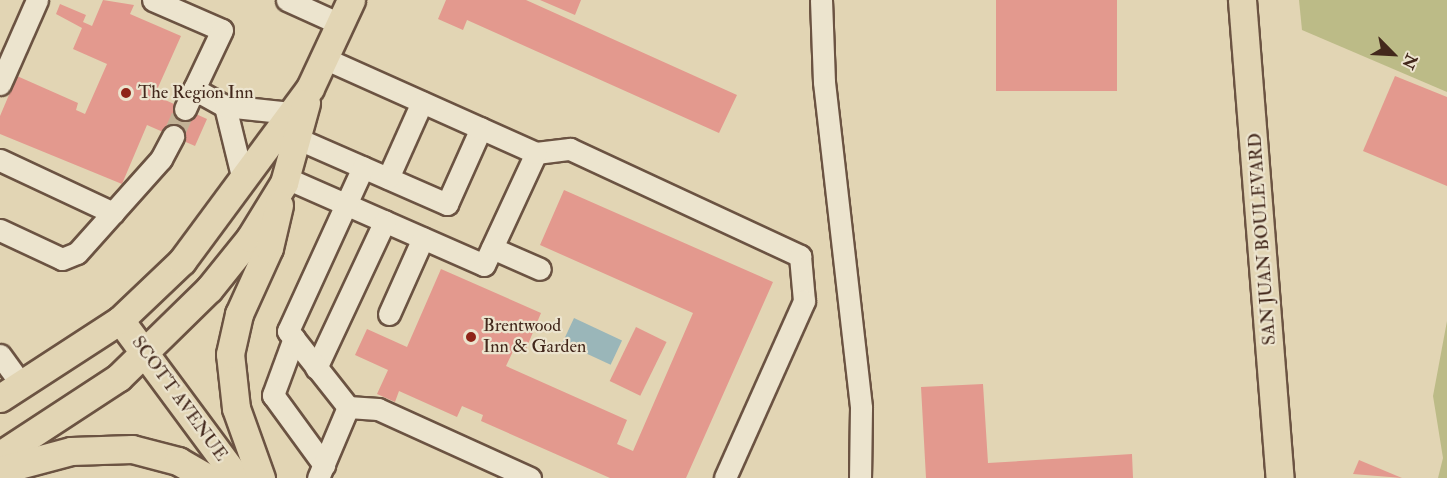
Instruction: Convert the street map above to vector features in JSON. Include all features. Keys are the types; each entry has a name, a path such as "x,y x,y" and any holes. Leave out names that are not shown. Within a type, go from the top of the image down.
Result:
{"main road":[{"name":"SAN JUAN BOULEVARD","path":"1242,0 1280,478"},
{"path":"261,478 236,408 230,354 239,314 269,248 285,181 294,126 345,12"},
{"path":"11,391 120,320 182,261 243,180 294,126"},
{"path":"0,455 71,412 146,355 231,262 285,181"},
{"name":"SCOTT AVENUE","path":"120,320 237,478"},
{"path":"0,470 71,451 132,449 178,461 208,478"}],"street":[{"path":"0,84 37,0"},
{"path":"153,0 222,30 185,109"},
{"path":"287,0 345,12"},
{"path":"821,0 824,82 861,408 860,478"},
{"path":"324,57 536,153 570,149 800,256 804,301 725,478"},
{"path":"194,89 225,106 294,126 363,167 447,204 481,128"},
{"path":"388,178 422,102"},
{"path":"225,106 243,180"},
{"path":"0,230 62,259 77,253 161,159 173,136"},
{"path":"285,181 484,265 536,153"},
{"path":"0,160 113,213"},
{"path":"363,167 288,331 348,407 378,410 530,478"},
{"path":"316,368 384,221"},
{"path":"389,314 423,238"},
{"path":"492,248 540,269"},
{"path":"294,338 273,395 321,472"},
{"path":"0,355 11,391"},
{"path":"321,472 348,407"}],"shaded area":[{"path":"1299,0 1447,0 1447,92 1302,30"},
{"path":"1447,321 1447,478 1438,478 1443,458 1433,396"}],"water":[{"path":"574,318 622,340 611,365 563,342"}],"building":[{"name":"The Region Inn","path":"103,0 134,5 130,14 181,36 156,92 163,99 207,119 195,146 147,125 122,184 0,134 0,116 17,76 78,103 76,110 85,114 107,64 73,49 82,28 56,14 60,4 86,15 83,22 92,26"},
{"path":"446,0 526,0 737,95 719,133 467,20 463,30 438,19"},
{"path":"540,0 581,0 575,15"},
{"path":"996,0 1117,0 1117,91 996,91"},
{"path":"1395,76 1447,97 1447,186 1363,151"},
{"name":"Brentwood Inn & Garden","path":"564,190 773,282 686,478 610,478 481,421 483,415 462,406 457,417 399,391 395,402 377,394 388,370 355,355 367,329 407,347 441,269 541,313 526,349 516,345 506,366 627,420 617,444 633,451 693,313 540,245"},
{"path":"636,327 667,342 640,396 610,381"},
{"path":"983,384 988,463 1132,454 1133,478 926,478 921,387"},
{"path":"1359,460 1402,478 1353,474"}],"tunnel":[{"path":"173,136 185,109"}],"place":[{"name":"The Region Inn","path":"126,93"},
{"name":"Brentwood Inn & Garden","path":"471,337"}]}
